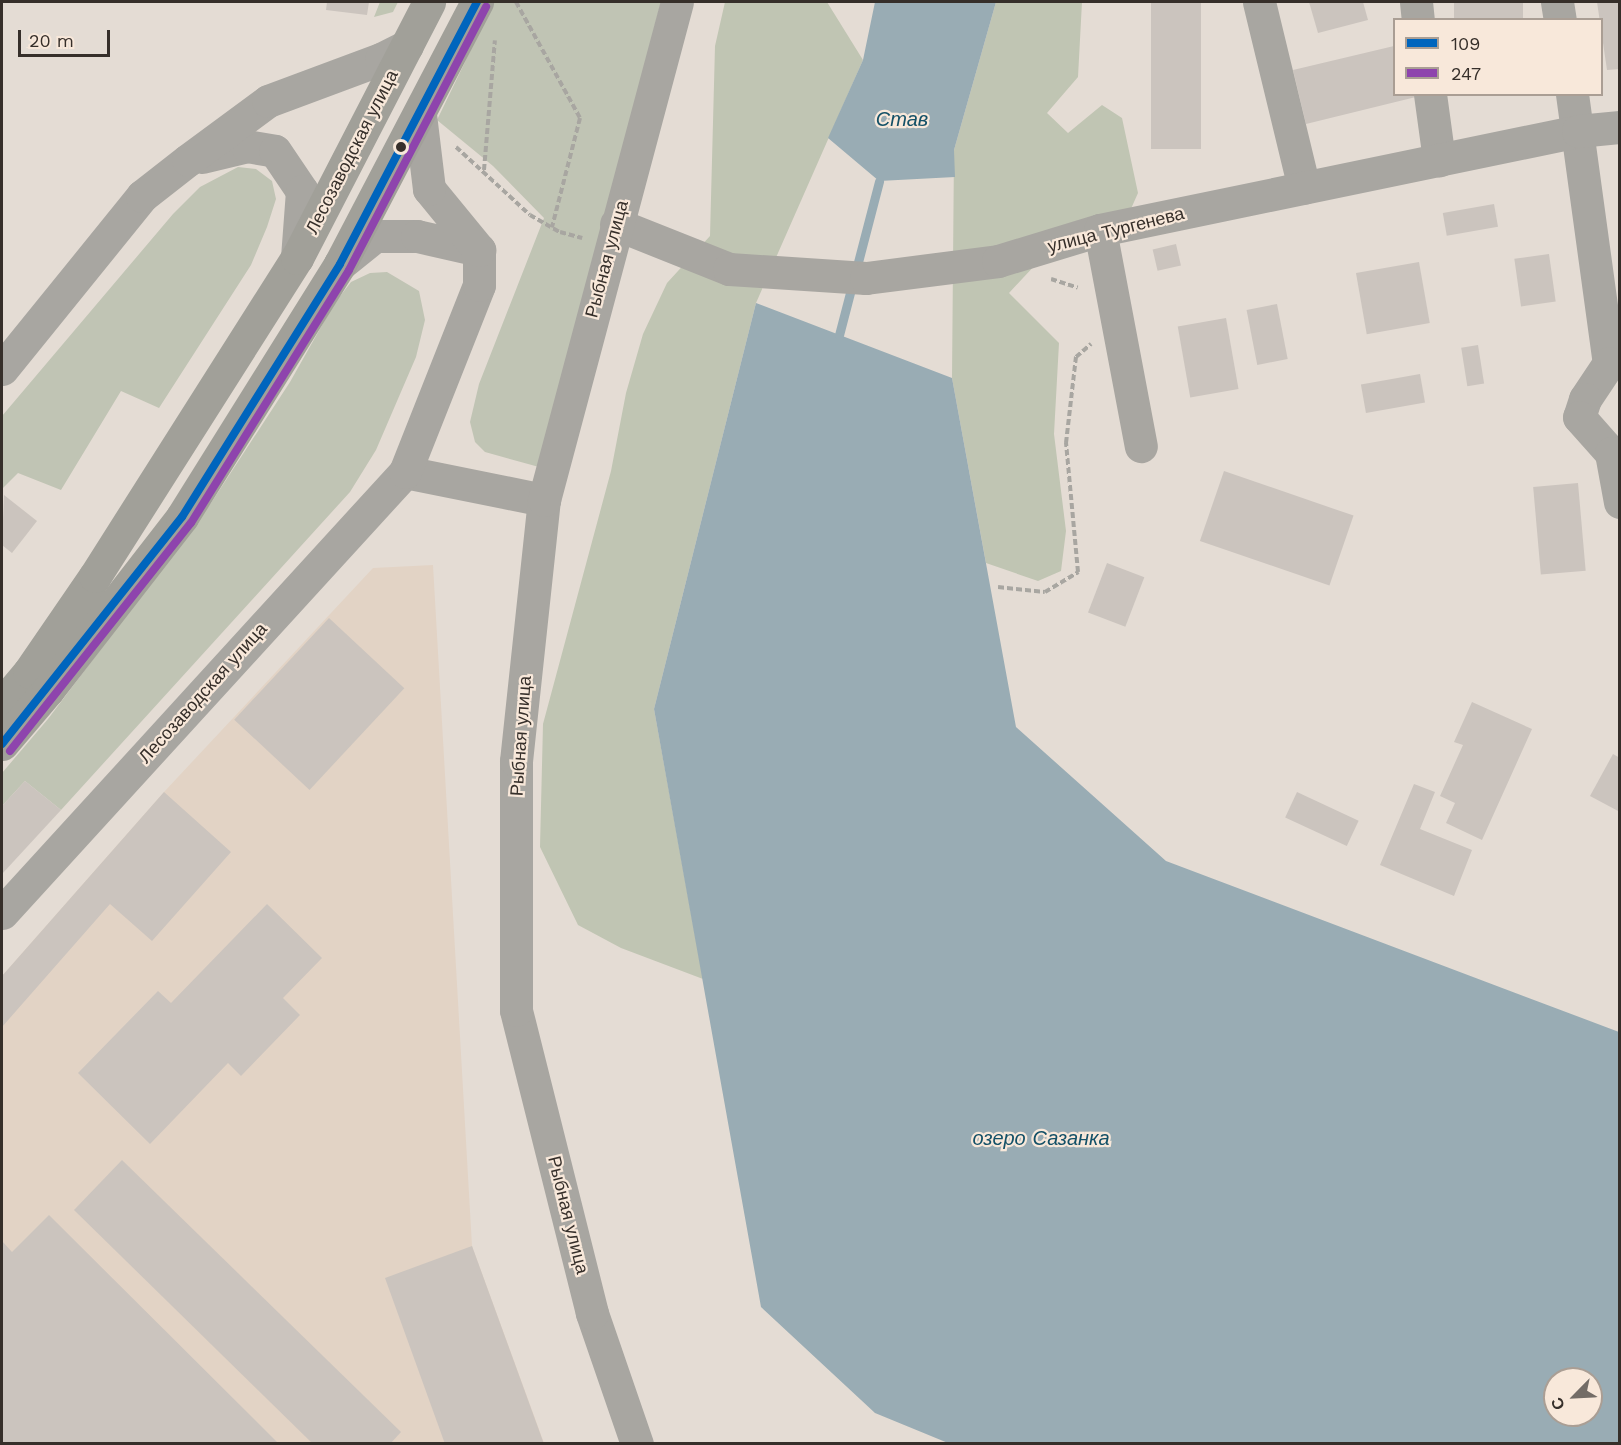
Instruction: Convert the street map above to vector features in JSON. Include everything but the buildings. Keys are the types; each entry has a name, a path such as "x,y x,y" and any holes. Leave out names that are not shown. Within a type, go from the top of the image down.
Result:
{"main road":[{"name":"Лесозаводская улица","path":"2,704 29,672 95,576 297,258 429,2"},
{"path":"2,744 48,690 182,517 340,264 420,115 477,2"}],"street":[{"path":"1259,2 1304,188"},
{"path":"1416,2 1418,18"},
{"path":"1557,2 1560,18"},
{"name":"Рыбная улица","path":"637,1443 592,1313 516,1010 516,761 544,500 616,224 674,15"},
{"name":"Лесозаводская улица","path":"2,369 142,196 268,101 381,59 407,46"},
{"path":"1430,96 1439,160"},
{"path":"1572,96 1614,362 1585,399 1580,417 1611,453 1620,502"},
{"path":"420,115 429,189 479,250"},
{"name":"улица Тургенева","path":"616,224 729,269 866,278 998,261 1100,230 1578,131 1620,127"},
{"name":"Лесозаводская улица","path":"188,160 247,146 275,151 302,190 297,258"},
{"path":"1100,230 1142,446"},
{"path":"340,264 375,236 417,236 479,250"},
{"name":"Лесозаводская улица","path":"2,913 405,472 479,285 479,250"},
{"path":"405,472 544,500"}],"path":[{"path":"516,2 580,117 551,227"},
{"path":"484,171 495,35"},
{"path":"420,115 530,215 560,232"},
{"path":"1048,278 1082,289"},
{"path":"998,587 1045,592 1078,572 1066,443 1076,357 1098,337"}],"shaded area":[{"path":"433,565 472,1246 544,1443 2,1444 2,976 164,792 373,568"}],"green space":[{"path":"380,2 398,2 393,12 374,17"},
{"path":"494,2 661,2 539,467 485,452 475,442 470,422 479,384 544,218 493,166 437,120"},
{"path":"725,2 827,2 863,60 756,303 654,709 703,979 621,948 578,925 540,847 543,724 611,471 626,393 643,334 667,283 710,236 715,46"},
{"path":"996,2 1082,2 1078,77 1047,113 1068,133 1102,105 1122,118 1138,193 1130,211 1065,233 1009,293 1059,343 1054,434 1066,531 1061,571 1038,581 986,563 952,378 954,150"},
{"path":"238,167 256,169 272,181 276,199 267,227 251,265 159,408 121,391 61,490 18,473 2,489 2,416 173,214 200,187"},
{"path":"387,272 419,291 425,320 416,357 376,450 350,492 61,810 25,781 2,806 2,773 48,719 211,503 290,382 334,304 351,282 370,273"}],"water":[{"name":"Став","path":"875,2 996,2 954,150 955,177 879,181 828,138 863,60"},
{"name":"озеро Сазанка","path":"756,303 952,378 1016,727 1166,861 1619,1032 1619,1443 948,1443 875,1413 761,1307 654,709"}],"waterway":[{"path":"839,335 879,181"}],"transit line":[{"name":"109","path":"2,744 182,517 340,264 477,2"},
{"name":"247","path":"10,751 191,523 349,270 486,7"}]}
